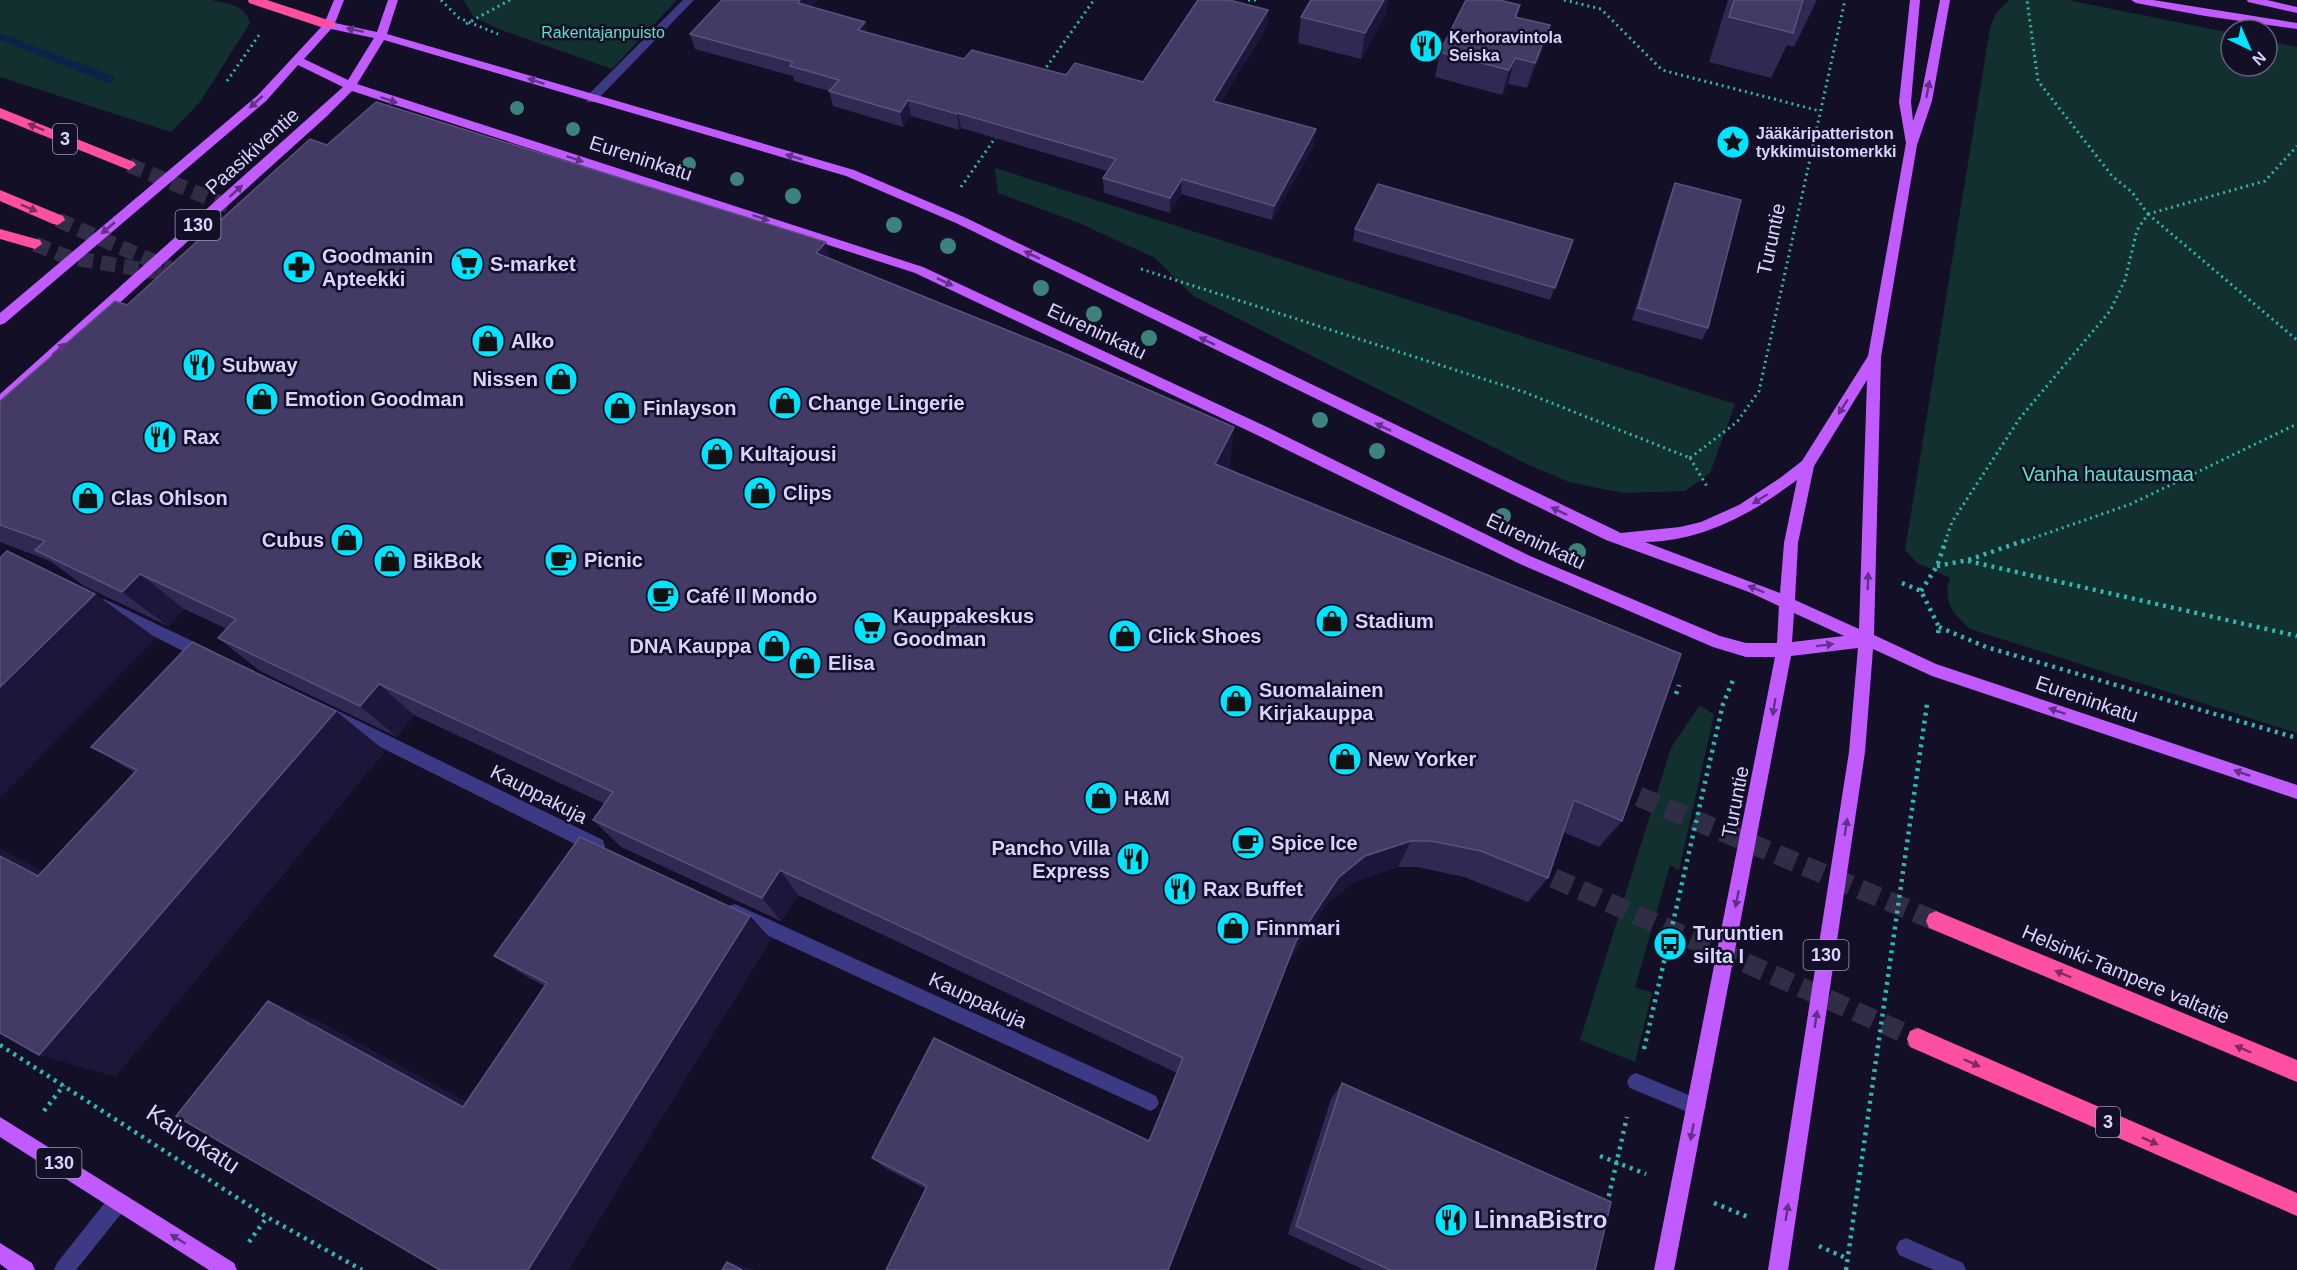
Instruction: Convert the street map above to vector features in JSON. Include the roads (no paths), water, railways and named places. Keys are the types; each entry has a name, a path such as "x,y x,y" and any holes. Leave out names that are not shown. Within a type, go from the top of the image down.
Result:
{"highway":[{"path":"255,0 329,25"},
{"name":"3","path":"0,113 129,165"},
{"path":"0,195 58,220"},
{"path":"0,234 35,244"},
{"name":"Helsinki-Tampere valtatie","path":"1936,921 2297,1071"},
{"name":"3","path":"1918,1039 2297,1205"}],"main road":[{"path":"329,25 339,0"},
{"name":"130","path":"381,36 393,0"},
{"name":"Turuntie","path":"1911,145 1905,102 1915,0"},
{"name":"Turuntie","path":"1778,1270 1857,752 1866,640 1875,357 1911,145 1926,101 1945,0"},
{"path":"2136,0 2205,13 2297,26"},
{"path":"2252,0 2297,10"},
{"name":"Eureninkatu","path":"329,25 381,36 468,60 591,99 850,173 960,220 1611,536 1754,588 1932,669 2297,792"},
{"name":"Paasikiventie","path":"0,320 262,98 329,25"},
{"name":"Paasikiventie","path":"0,402 322,114 350,86 381,36"},
{"name":"Eureninkatu","path":"297,60 350,86 919,270 1262,431 1525,560 1718,642 1746,650 1784,650 1866,640"},
{"name":"Turuntie","path":"1664,1270 1772,722 1784,650 1791,543 1807,465 1875,357"},
{"path":"1611,536 1662,536 1727,519 1768,494 1807,465"},
{"name":"130","path":"0,1125 227,1270"},
{"path":"0,1253 26,1270"}],"street":[{"path":"591,99 689,0"},
{"path":"87,597 216,659"},
{"name":"Kauppakuja","path":"324,712 612,854"},
{"name":"Kauppakuja","path":"718,904 1150,1102"},
{"path":"1636,1082 1697,1107"},
{"path":"64,1270 118,1202"},
{"path":"1906,1248 1956,1270"}],"waterway":[{"path":"0,36 109,79"}],"tunnel":[{"path":"129,165 255,217"},
{"path":"58,220 189,277"},
{"path":"35,244 67,257 163,273"},
{"path":"1611,785 1936,921"},
{"path":"1526,866 1918,1039"}],"place":[{"name":"Kerhoravintola Seiska","path":"1426,46"},
{"name":"Jääkäripatteriston tykkimuistomerkki","path":"1733,142"},
{"name":"S-market","path":"467,264"},
{"name":"Goodmanin Apteekki","path":"299,267"},
{"name":"Alko","path":"488,341"},
{"name":"Subway","path":"199,365"},
{"name":"Nissen","path":"561,379"},
{"name":"Emotion Goodman","path":"262,399"},
{"name":"Change Lingerie","path":"785,403"},
{"name":"Finlayson","path":"620,408"},
{"name":"Rax","path":"160,437"},
{"name":"Kultajousi","path":"717,454"},
{"name":"Clips","path":"760,493"},
{"name":"Clas Ohlson","path":"88,498"},
{"name":"Cubus","path":"347,540"},
{"name":"Picnic","path":"561,560"},
{"name":"BikBok","path":"390,561"},
{"name":"Café Il Mondo","path":"663,596"},
{"name":"Stadium","path":"1332,621"},
{"name":"Kauppakeskus Goodman","path":"870,628"},
{"name":"Click Shoes","path":"1125,636"},
{"name":"DNA Kauppa","path":"774,646"},
{"name":"Elisa","path":"805,663"},
{"name":"Suomalainen Kirjakauppa","path":"1236,701"},
{"name":"New Yorker","path":"1345,759"},
{"name":"H&M","path":"1101,798"},
{"name":"Spice Ice","path":"1248,843"},
{"name":"Pancho Villa Express","path":"1133,859"},
{"name":"Rax Buffet","path":"1180,889"},
{"name":"Finnmari","path":"1233,928"},
{"name":"Turuntien silta I","path":"1670,944"},
{"name":"LinnaBistro","path":"1451,1220"}],"park label":[{"name":"Rakentajanpuisto","path":"603,32"},
{"name":"Vanha hautausmaa","path":"2108,474"}]}
